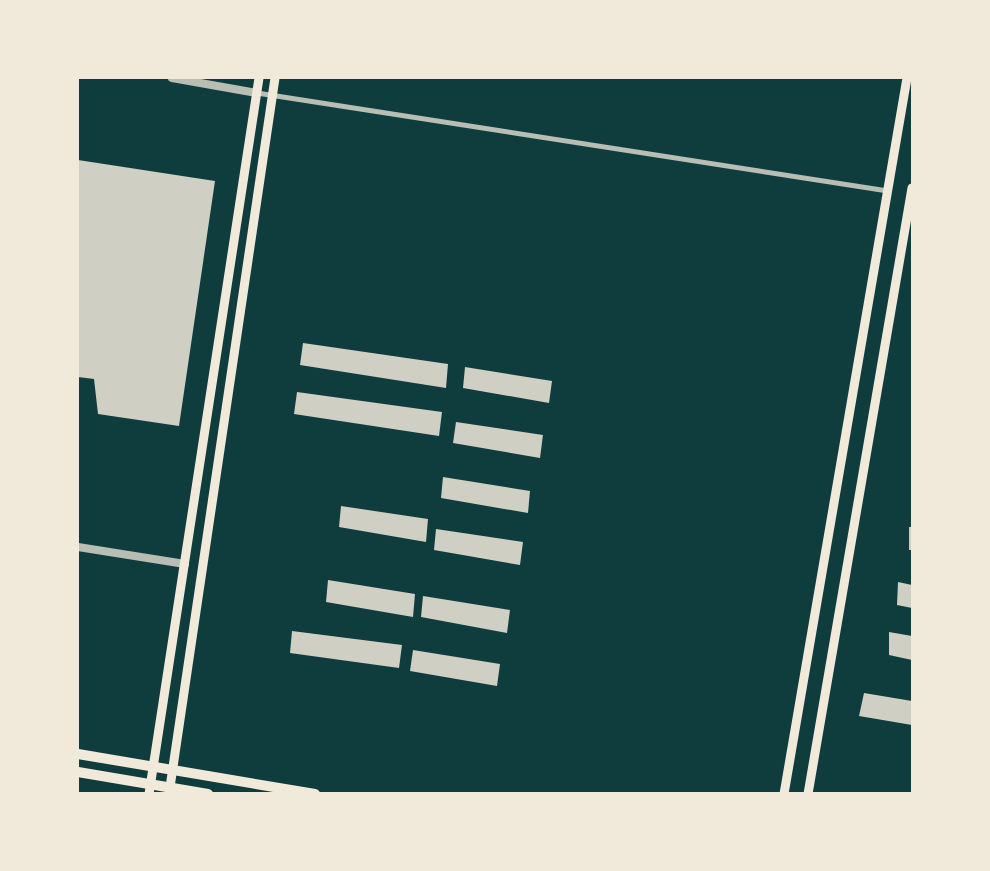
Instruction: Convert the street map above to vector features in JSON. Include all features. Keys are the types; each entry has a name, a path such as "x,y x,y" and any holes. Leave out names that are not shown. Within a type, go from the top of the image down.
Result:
{"highway":[{"path":"78,754 315,794"},
{"path":"78,772 150,788 208,794"}],"main road":[{"path":"150,788 259,78"},
{"path":"169,790 275,78"},
{"path":"784,794 907,78"},
{"path":"808,794 912,188"}],"street":[{"path":"172,78 888,192"},
{"path":"78,548 185,564"}],"building":[{"path":"78,160 215,181 179,426 98,414 94,379 78,377"},
{"path":"303,343 448,364 446,388 300,365"},
{"path":"465,367 552,381 549,403 463,388"},
{"path":"297,392 442,412 439,436 294,414"},
{"path":"456,422 543,435 540,458 453,443"},
{"path":"443,477 530,491 528,513 441,498"},
{"path":"341,506 428,519 426,542 339,527"},
{"path":"909,527 912,527 912,550 909,550"},
{"path":"436,529 523,542 520,565 434,550"},
{"path":"328,580 415,594 413,617 326,602"},
{"path":"898,582 912,585 912,608 897,605"},
{"path":"423,596 510,610 507,633 421,617"},
{"path":"292,631 402,645 399,668 290,653"},
{"path":"889,632 912,636 912,660 889,655"},
{"path":"413,650 500,664 497,686 410,671"},
{"path":"864,693 912,701 912,725 859,716"}]}
